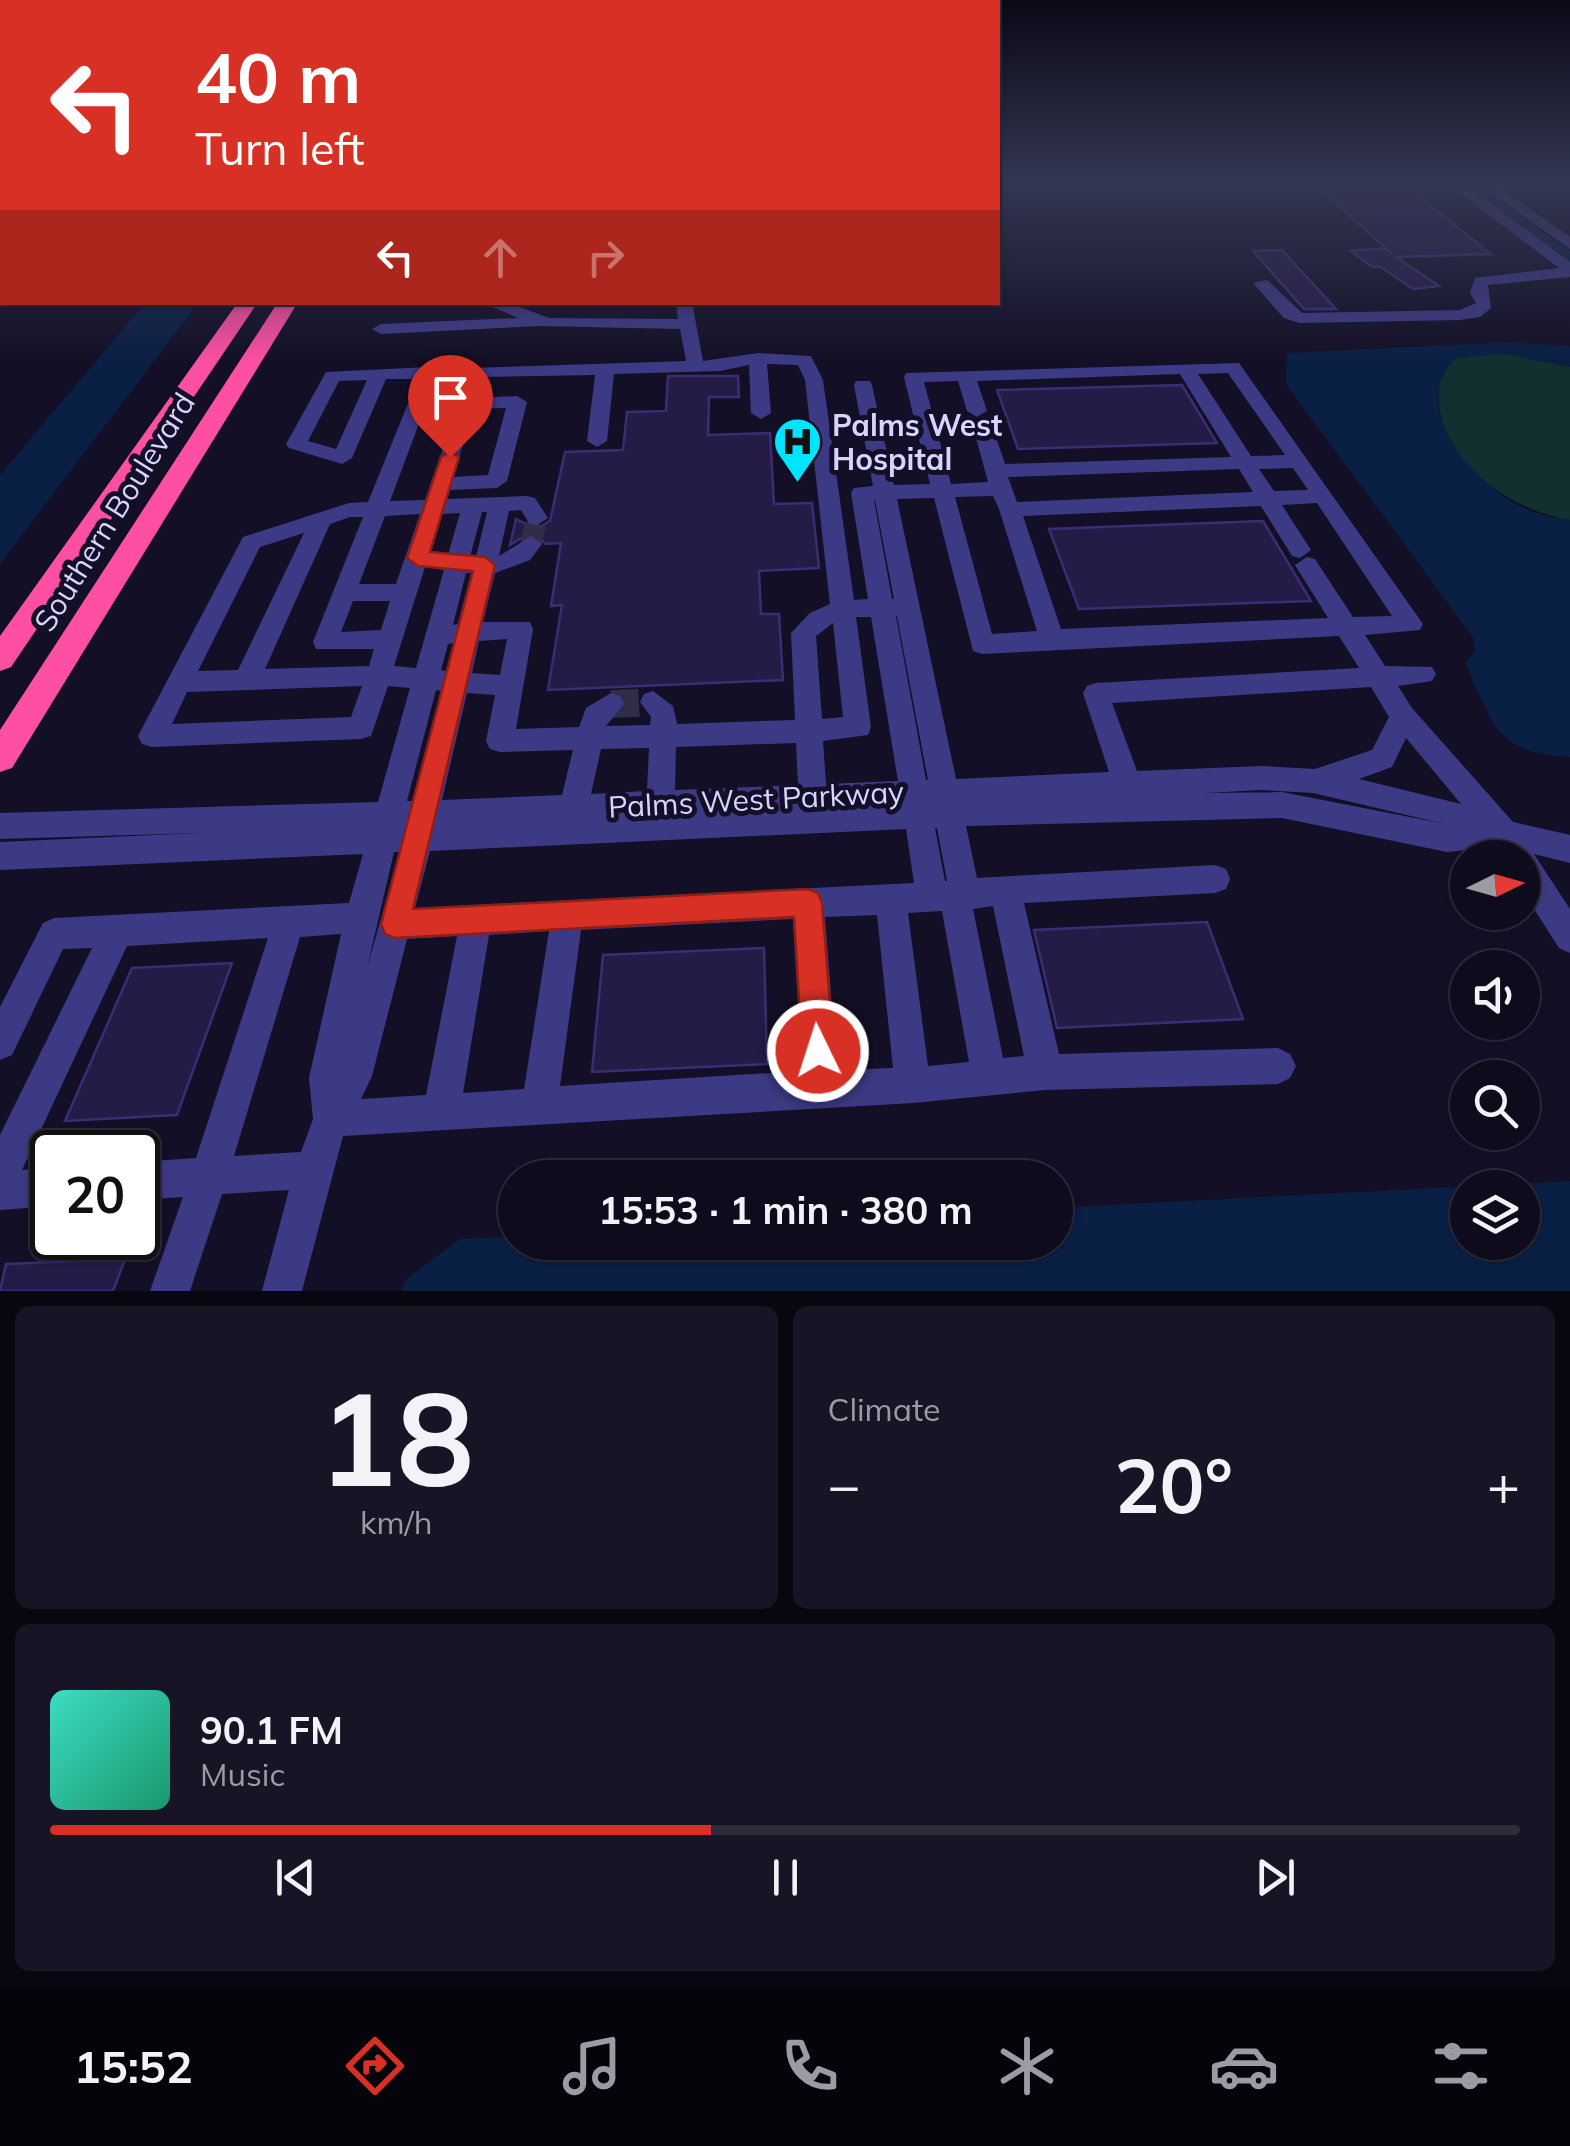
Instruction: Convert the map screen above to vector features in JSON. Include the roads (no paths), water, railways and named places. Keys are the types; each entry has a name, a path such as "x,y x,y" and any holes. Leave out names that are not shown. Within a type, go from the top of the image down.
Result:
{"highway":[{"name":"Southern Boulevard","path":"0,659 246,305"},
{"name":"Southern Boulevard","path":"0,758 286,305"}],"street":[{"path":"1533,243 1570,271"},
{"path":"1261,283 1290,314 1299,318 1460,315 1474,313 1484,304 1478,292 1481,281 1570,271"},
{"path":"497,305 548,323"},
{"path":"684,305 695,364"},
{"path":"381,329 548,323 685,324"},
{"path":"758,358 761,413"},
{"path":"438,635 520,628 500,741 858,727 814,380 805,360 758,358 720,366 477,372 467,404 438,495 418,558 362,728 152,736 251,542 349,510 379,509 438,495 497,481 517,402 467,404"},
{"path":"1233,367 1411,624 982,644 913,378 966,376 1233,367"},
{"path":"597,441 605,369"},
{"path":"1186,369 1404,716 1506,840"},
{"path":"379,374 342,458 296,444 333,376 379,374 429,374 325,642 390,640"},
{"path":"966,376 977,411"},
{"path":"863,385 873,493 894,608 914,804 950,896 989,1077"},
{"path":"985,434 1052,639"},
{"path":"1002,490 1246,463 1298,461"},
{"path":"826,494 1002,490 1268,498 1322,496"},
{"path":"438,495 473,505 527,503 533,506 537,518"},
{"path":"331,1119 326,1078 361,918 438,635 500,504"},
{"path":"282,1291 313,1170 331,1119 354,1076 457,681 469,630 473,505"},
{"path":"246,680 322,518"},
{"path":"418,558 472,564 516,559 526,554 531,544"},
{"path":"345,593 406,592"},
{"path":"813,796 802,632 820,618 843,609 894,608"},
{"path":"894,608 947,803 950,896"},
{"path":"1131,795 1096,693 1424,674"},
{"path":"179,682 378,676 457,681 471,686 510,685"},
{"path":"653,702 664,714 660,814"},
{"path":"574,807 595,716 611,704"},
{"path":"1313,781 1382,758 1404,716"},
{"name":"Palms West Parkway","path":"0,826 422,825 1131,795 1262,778 1313,781 1437,808 1495,840"},
{"name":"Palms West Parkway","path":"1131,795 1282,805 1457,840"},
{"name":"Palms West Parkway","path":"422,825 574,807 660,814 813,796 914,804"},
{"name":"Palms West Parkway","path":"0,856 387,826"},
{"name":"Palms West Parkway","path":"1540,850 1570,849"},
{"path":"395,924 890,900 1215,878"},
{"path":"1004,890 1045,1072"},
{"path":"1540,891 1570,938"},
{"path":"890,900 913,1085"},
{"path":"808,903 821,1088"},
{"path":"540,1106 566,915"},
{"path":"0,1043 54,934 361,918"},
{"path":"440,1112 476,920"},
{"path":"170,1291 289,922"},
{"path":"0,1176 117,931"},
{"path":"331,1119 913,1085 1045,1072 1278,1066"},
{"path":"160,1179 313,1170"},
{"path":"0,1191 30,1189"}],"water":[{"path":"143,305 196,305 0,564 0,475"},
{"path":"1510,342 1570,346 1570,367 1505,354 1456,358 1442,378 1438,399 1452,443 1486,482 1529,510 1570,520 1570,757 1525,749 1499,731 1465,663 1475,651 1473,637 1286,384 1287,353"},
{"path":"1570,1181 1570,1291 402,1291 405,1280 460,1239 498,1237 498,1260 1073,1260 1073,1207 1450,1187 1450,1260 1540,1260 1540,1183"}],"waterway":[{"path":"1550,243 1570,258"}],"tunnel":[{"path":"531,544 537,518"},
{"path":"611,704 653,702"}],"place":[{"name":"Palms West Hospital","path":"797,484"}]}
